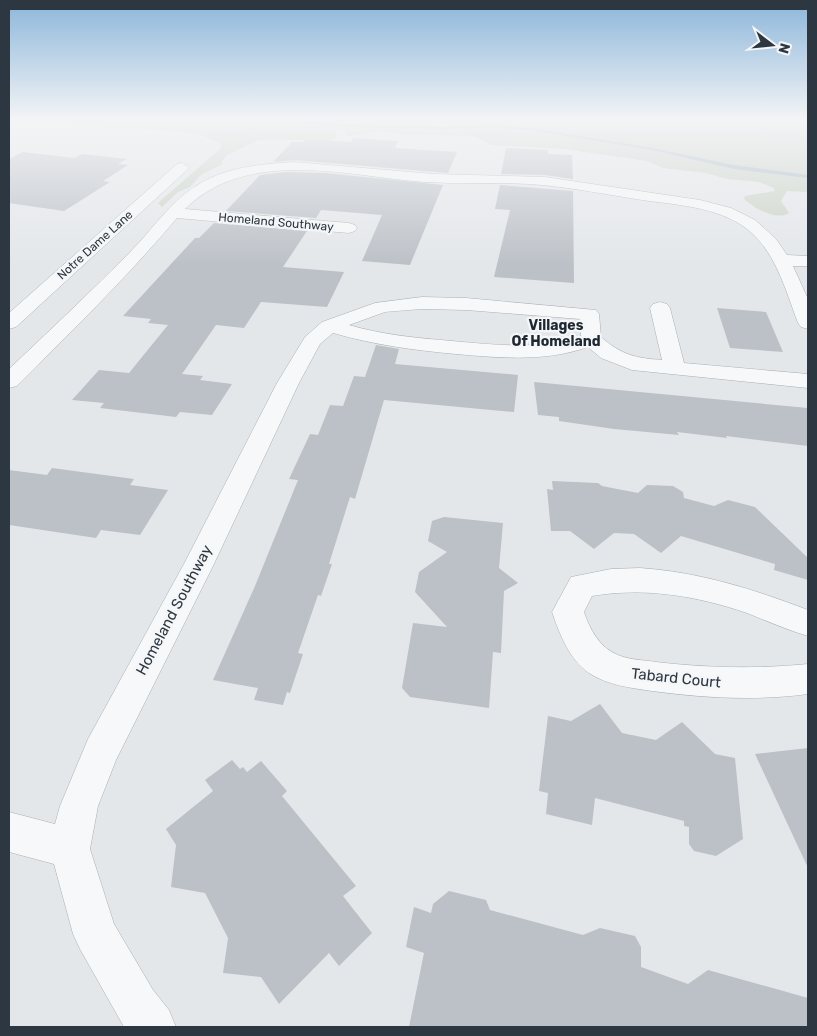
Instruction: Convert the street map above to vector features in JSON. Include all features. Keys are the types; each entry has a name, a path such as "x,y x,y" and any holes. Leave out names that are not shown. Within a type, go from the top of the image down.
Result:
{"street":[{"name":"Notre Dame Lane","path":"9,323 181,168"},
{"path":"9,382 140,252 195,192 215,181 241,172 272,168"},
{"path":"340,168 433,178 527,180 676,200 732,214 761,232 772,243 808,324"},
{"name":"Homeland Southway","path":"174,213 349,228"},
{"path":"781,260 808,262"},
{"name":"Homeland Southway","path":"70,849 80,806 101,752 198,566 288,383 312,341 329,326 382,307 422,303 466,304 590,314 591,339"},
{"path":"660,308 675,368"},
{"path":"329,326 368,338 395,342 508,352 562,349 591,339 598,347 620,360 632,364 808,381"},
{"name":"Tabard Court","path":"808,623 729,594 673,582 627,579 604,580 582,586 568,612 579,642 601,663 626,673 683,681 739,684 808,680"},
{"path":"9,832 22,834 70,849 95,934 137,1006 152,1027"}],"shaded area":[{"path":"198,168 214,168 202,174 190,187 178,192 162,207 158,203"},
{"path":"666,168 808,168 808,192 787,191 781,201 789,213 784,215 772,214 753,206 744,199 745,196 775,191 774,188 759,182 727,179 706,173"}],"building":[{"path":"9,168 123,168 103,181 110,182 64,211 9,203"},
{"path":"393,168 450,168 448,173"},
{"path":"502,168 573,168 573,179 545,175 501,174"},
{"path":"286,172 325,173 443,185 410,265 362,261 382,215 321,210 316,218 226,211 260,175"},
{"path":"500,185 573,191 574,283 494,277 510,210 495,209"},
{"path":"214,223 307,231 283,267 344,272 327,307 261,302 244,328 216,325 182,374 203,376 200,380 232,384 212,415 180,412 176,417 100,408 104,403 72,400 99,370 129,373 168,325 148,323 151,319 123,316 195,238 199,238"},
{"path":"717,308 766,312 783,352 730,348"},
{"path":"376,345 399,349 395,364 518,375 514,412 384,400 355,499 350,497 329,564 332,564 321,596 318,595 298,653 303,654 290,693 287,692 283,705 254,700 258,688 213,680 255,586 298,480 289,479 310,434 318,435 330,405 343,406 354,376 365,377"},
{"path":"534,382 808,408 808,446 726,436 727,438 677,432 679,435 614,429 559,421 559,417 538,415"},
{"path":"52,468 134,479 130,485 168,490 140,535 101,530 96,538 9,525 9,470 47,475"},
{"path":"552,481 598,483 602,486 638,493 647,485 673,486 683,492 684,498 714,506 728,500 755,507 808,558 808,580 774,570 775,564 681,536 661,553 634,534 614,533 594,549 570,531 551,531 547,489 553,490"},
{"path":"444,517 503,523 499,568 518,583 504,591 501,653 493,652 489,708 410,697 402,688 413,623 447,627 415,592 419,572 447,552 428,541 432,521"},
{"path":"600,704 622,733 656,740 682,722 715,754 735,758 743,839 716,856 694,851 689,844 689,827 684,826 684,821 595,798 592,825 546,814 548,793 539,791 548,716 571,721"},
{"path":"808,748 808,868 755,754"},
{"path":"232,760 240,769 243,767 247,772 261,761 287,791 282,796 356,886 343,896 372,933 339,966 329,953 279,1004 261,977 223,973 228,938 205,893 171,887 176,845 166,829 213,791 205,780"},
{"path":"449,891 486,900 490,910 583,935 600,928 635,936 641,947 641,967 688,984 708,970 808,998 808,1027 409,1027 424,953 406,947 414,907 431,913 433,904"}],"waterway":[{"path":"744,168 808,177"}],"district":[{"name":"Villages Of Homeland","path":"556,334"}]}
